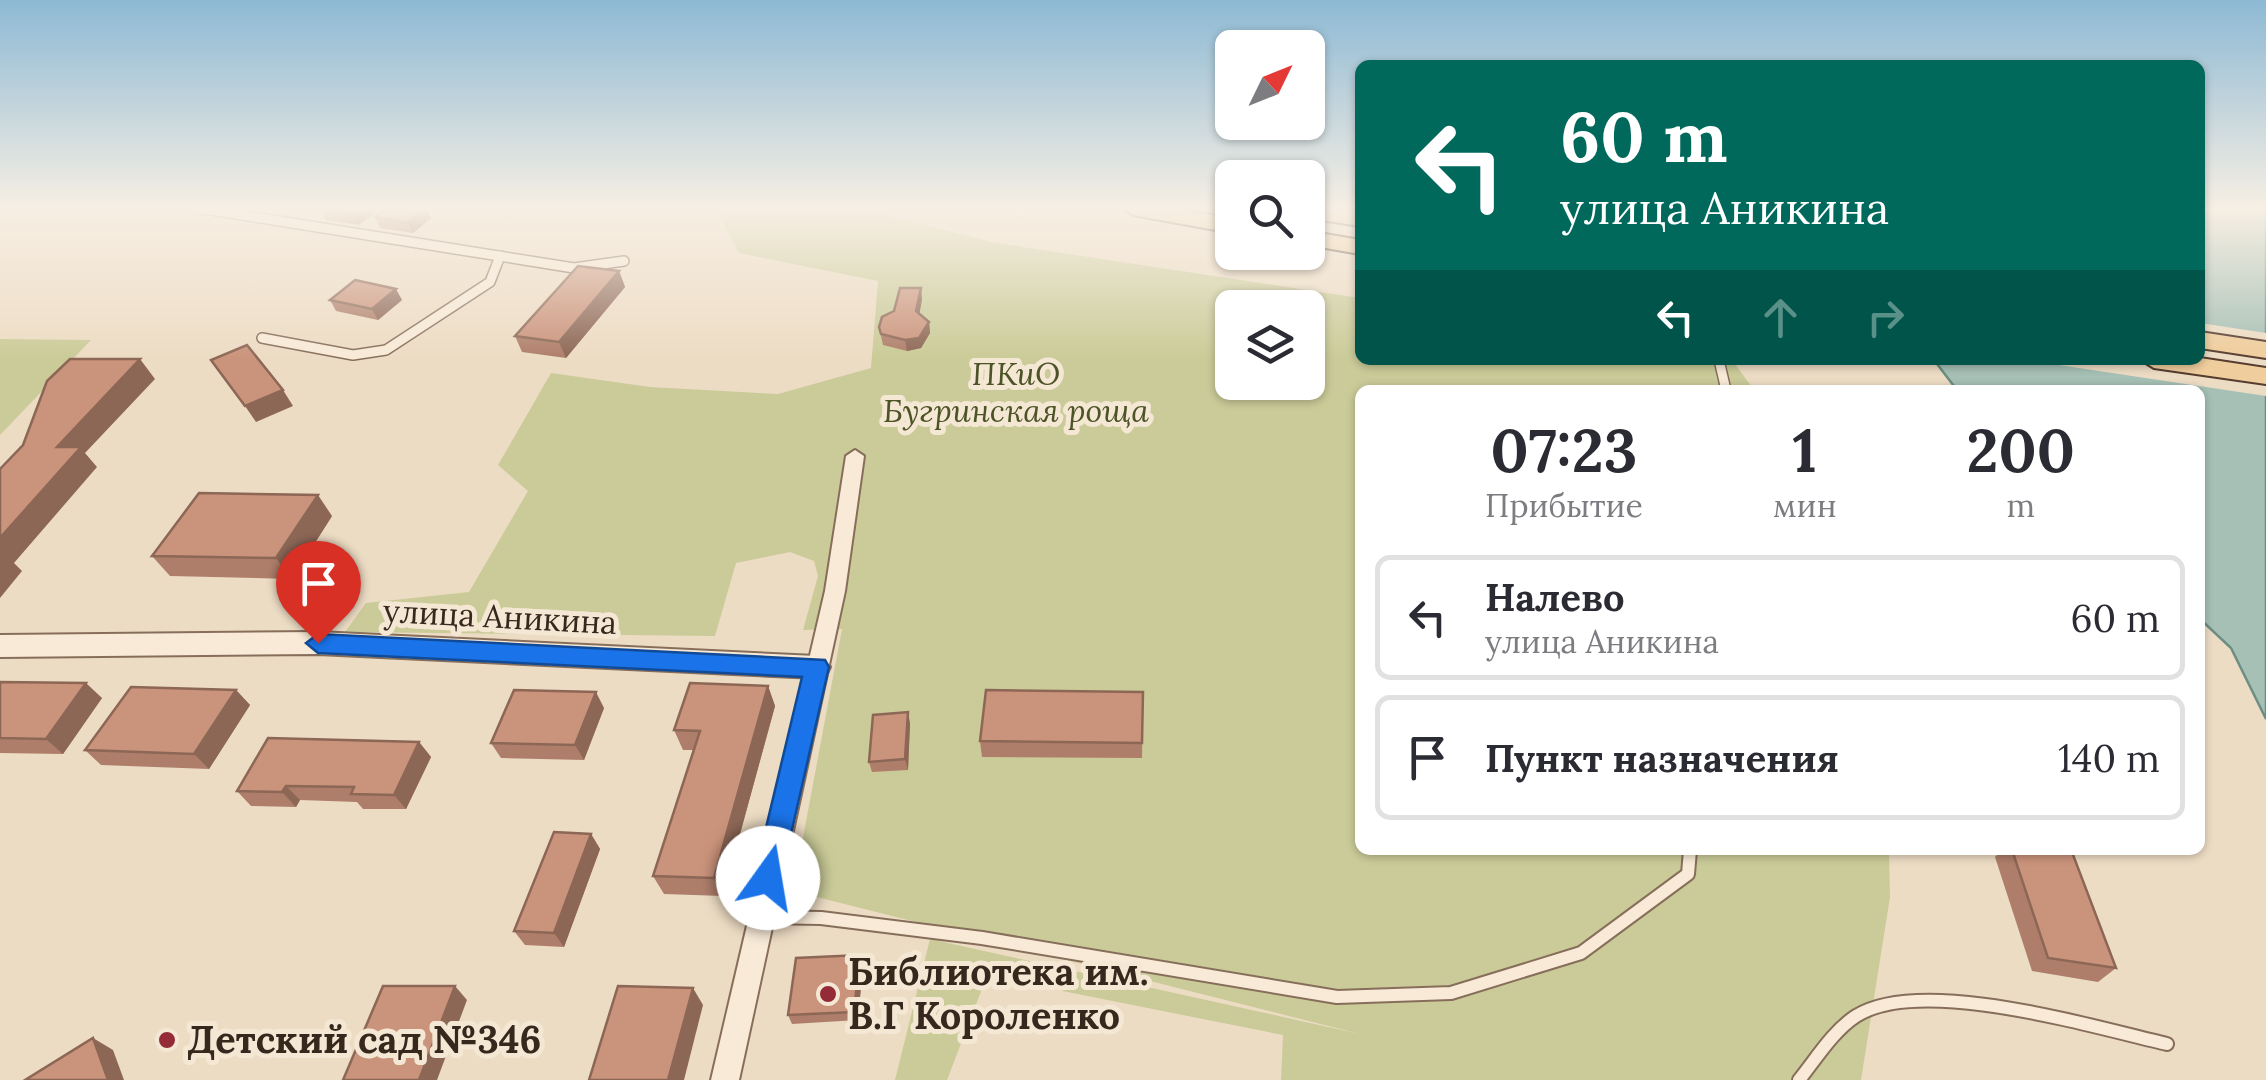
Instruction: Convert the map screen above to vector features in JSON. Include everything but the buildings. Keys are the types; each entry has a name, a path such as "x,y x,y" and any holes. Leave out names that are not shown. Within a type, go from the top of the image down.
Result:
{"main road":[{"path":"2205,341 2266,350"},
{"path":"2189,365 2266,376"}],"street":[{"path":"725,1080 835,590 855,456"},
{"name":"улица Аникина","path":"1,647 318,643 816,667"}],"lane":[{"path":"262,338 353,355 386,350 490,282 499,258"},
{"path":"515,258 574,268 624,261"},
{"path":"760,917 821,918 982,938 1338,996 1451,993 1581,953 1688,874 1690,855"},
{"path":"1799,1080 1857,1015 1899,1000 1955,1001 2167,1044"}],"green space":[{"name":"ПКиО Бугринская роща","path":"766,258 1098,258 1307,290 1215,290 1215,400 1325,400 1325,293 1355,297 1355,365 1736,365 1750,385 1355,385 1355,855 1889,855 1890,897 1861,1080 1281,1080 1283,1035 987,976 947,1080 895,1080 930,939 1360,1034 793,891 842,629 803,630 818,576 814,561 790,552 736,563 715,636 345,632 366,603 469,592 528,491 498,465 551,373 650,387 778,394 871,368 878,281"},
{"path":"0,339 91,340 0,435"}],"shaded area":[{"path":"2205,258 2266,258 2266,719 2231,648 2205,624 2205,385 1953,385 1938,365 2205,365"}],"pier":[{"path":"2205,324 2266,333 2266,396 2058,365 2205,365"}],"place":[{"name":"Библиотека им. В.Г Короленко","path":"828,994"},
{"name":"Детский сад №346","path":"167,1040"}],"route":[{"path":"318,643 816,667 768,878"}]}
